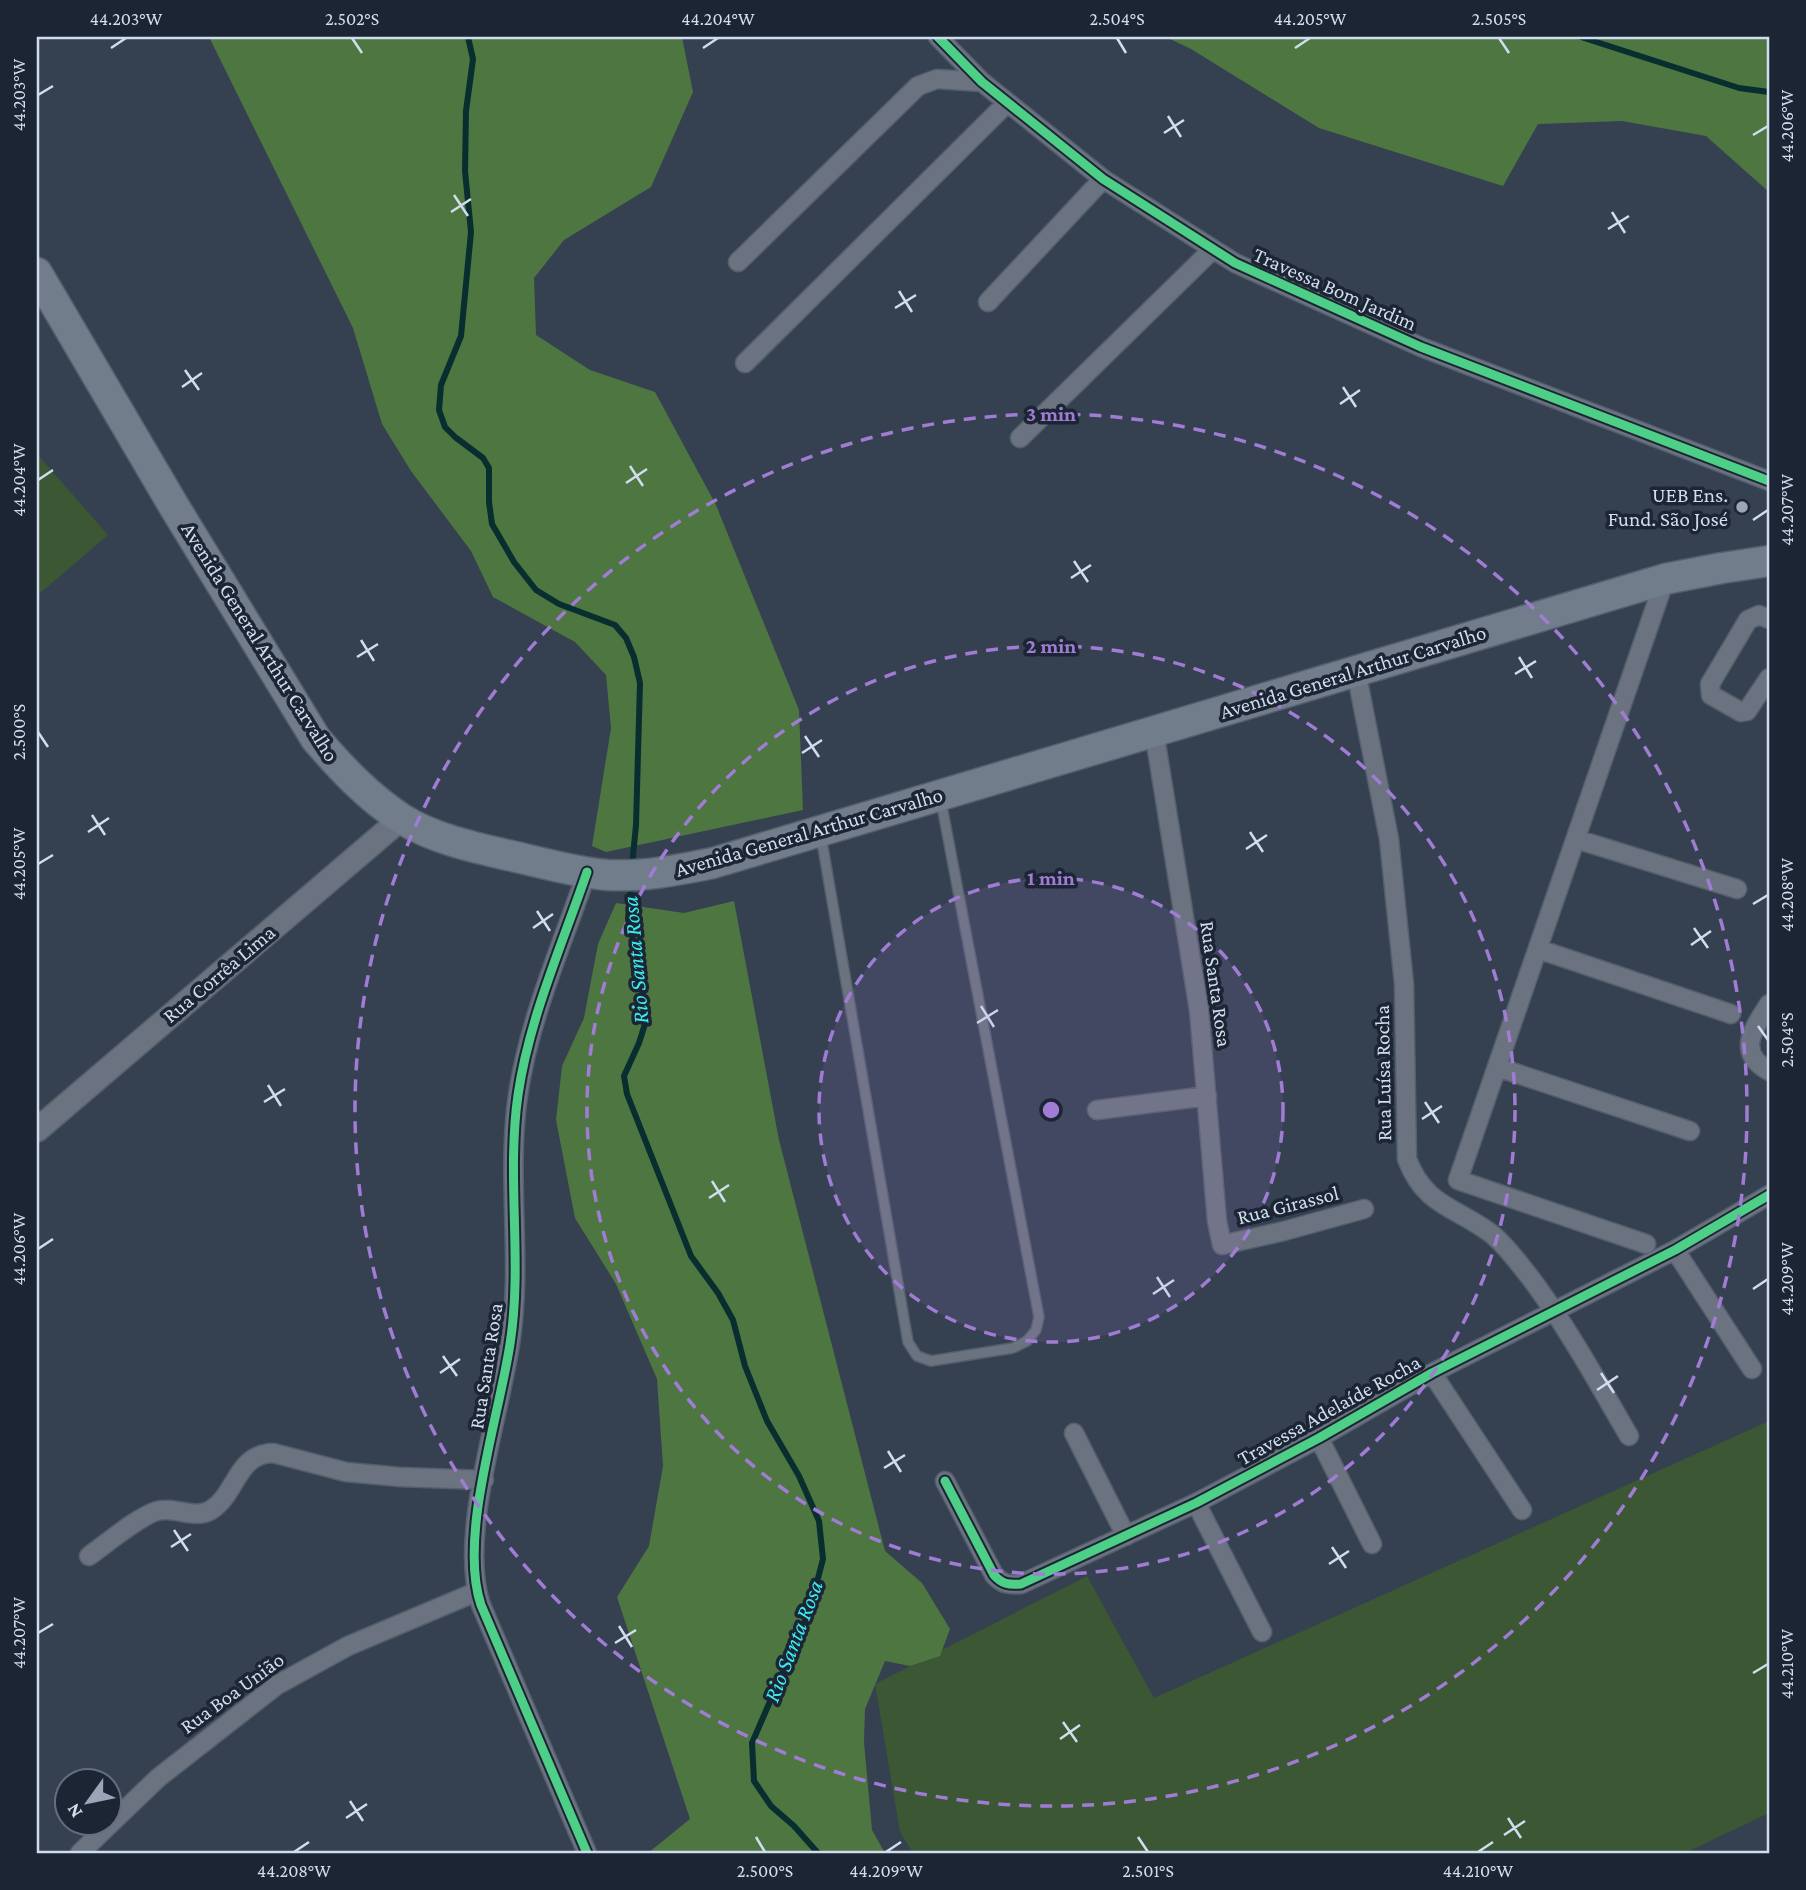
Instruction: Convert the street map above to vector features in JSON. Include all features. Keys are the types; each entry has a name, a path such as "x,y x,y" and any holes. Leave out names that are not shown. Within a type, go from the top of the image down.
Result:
{"main road":[{"name":"Avenida General Arthur Carvalho","path":"37,273 175,508 316,739 340,768 367,794 402,818 443,838 598,874 659,874 713,863 1665,579 1769,561"}],"street":[{"name":"Travessa Bom Jardim","path":"938,37 982,82 1103,179 1212,250 1421,347 1769,481"},
{"path":"738,262 918,86 937,79 982,82"},
{"path":"745,363 1007,103"},
{"path":"989,302 1103,179"},
{"path":"1020,438 1212,250"},
{"path":"1646,1244 1458,1180 1665,579"},
{"path":"1769,619 1759,615 1748,620 1709,690 1711,695 1741,712 1747,711 1769,678"},
{"name":"Rua Luísa Rocha","path":"1356,671 1389,839 1405,984 1407,1159 1422,1189 1495,1237 1510,1252 1556,1312 1629,1436"},
{"name":"Rua Santa Rosa","path":"1154,731 1199,1010 1217,1221 1222,1245"},
{"name":"Rua Corrêa Lima","path":"37,1130 402,818"},
{"path":"1576,839 1737,889"},
{"name":"Rua Santa Rosa","path":"587,1853 477,1592 474,1560 484,1480 514,1318 516,1274 513,1188 518,1094 537,1017 598,874"},
{"path":"1538,949 1731,1014"},
{"path":"1769,1004 1750,1035 1755,1060 1769,1071"},
{"path":"1497,1067 1690,1131"},
{"path":"1097,1110 1207,1096"},
{"name":"Travessa Adelaíde Rocha","path":"945,1481 988,1566 1000,1582 1009,1585 1021,1584 1196,1503 1319,1438 1432,1373 1675,1250 1769,1195"},
{"name":"Rua Girassol","path":"1222,1245 1364,1209"},
{"path":"1675,1250 1752,1369"},
{"path":"1432,1373 1522,1510"},
{"path":"1074,1433 1126,1536"},
{"path":"1319,1438 1372,1544"},
{"path":"89,1556 159,1510 200,1514 211,1510 247,1463 264,1453 346,1472 484,1480"},
{"path":"1196,1503 1262,1632"},
{"name":"Rua Boa União","path":"79,1853 158,1778 276,1685 348,1646 477,1592"}],"lane":[{"path":"820,831 908,1342 917,1356 930,1361 1013,1348 1027,1341 1036,1330 1039,1317 940,795"}],"green space":[{"path":"209,37 682,37 693,92 651,187 564,240 534,278 536,335 590,370 655,392 716,505 799,710 803,810 606,852 592,846 611,728 606,675 575,642 493,597 471,551 411,471 382,424 353,328"},
{"path":"1166,37 1769,37 1769,192 1706,136 1622,121 1538,124 1503,186 1319,128 1191,49"},
{"path":"37,454 108,535 37,596"},
{"path":"734,901 779,1140 885,1551 922,1583 950,1629 940,1656 910,1666 885,1661 865,1709 864,1742 872,1830 885,1853 648,1853 690,1819 617,1597 649,1546 663,1466 657,1379 616,1284 575,1218 556,1120 562,1066 584,1018 598,944 616,903 684,913"},
{"path":"1769,1421 1769,1813 1685,1853 913,1853 900,1832 875,1684 1087,1576 1154,1698"}],"waterway":[{"name":"Rio Santa Rosa","path":"468,37 473,59 466,111 465,171 471,232 461,336 441,385 439,410 445,427 483,458 489,468 492,524 514,562 536,590 559,604 615,625 626,638 640,683 636,825 632,866"},
{"path":"1581,37 1739,88 1769,92"},
{"name":"Rio Santa Rosa","path":"631,884 628,919 641,973 645,1024 624,1076 627,1094 691,1256 718,1293 733,1320 745,1366 767,1421 799,1476 819,1521 823,1559 810,1609 752,1743 754,1781 771,1806 794,1826 818,1853"}],"cycle path":[{"path":"938,37 982,82 1103,179 1235,263 1421,347 1769,481"},
{"path":"587,872 538,1010 518,1095 514,1157 514,1313 505,1373 483,1477 474,1546 475,1578 481,1605 587,1853"},
{"path":"945,1481 994,1575 1006,1583 1021,1584 1196,1503 1319,1438 1432,1373 1675,1250 1769,1195"}],"place":[{"name":"UEB Ens. Fund. São José","path":"1742,507"}]}
